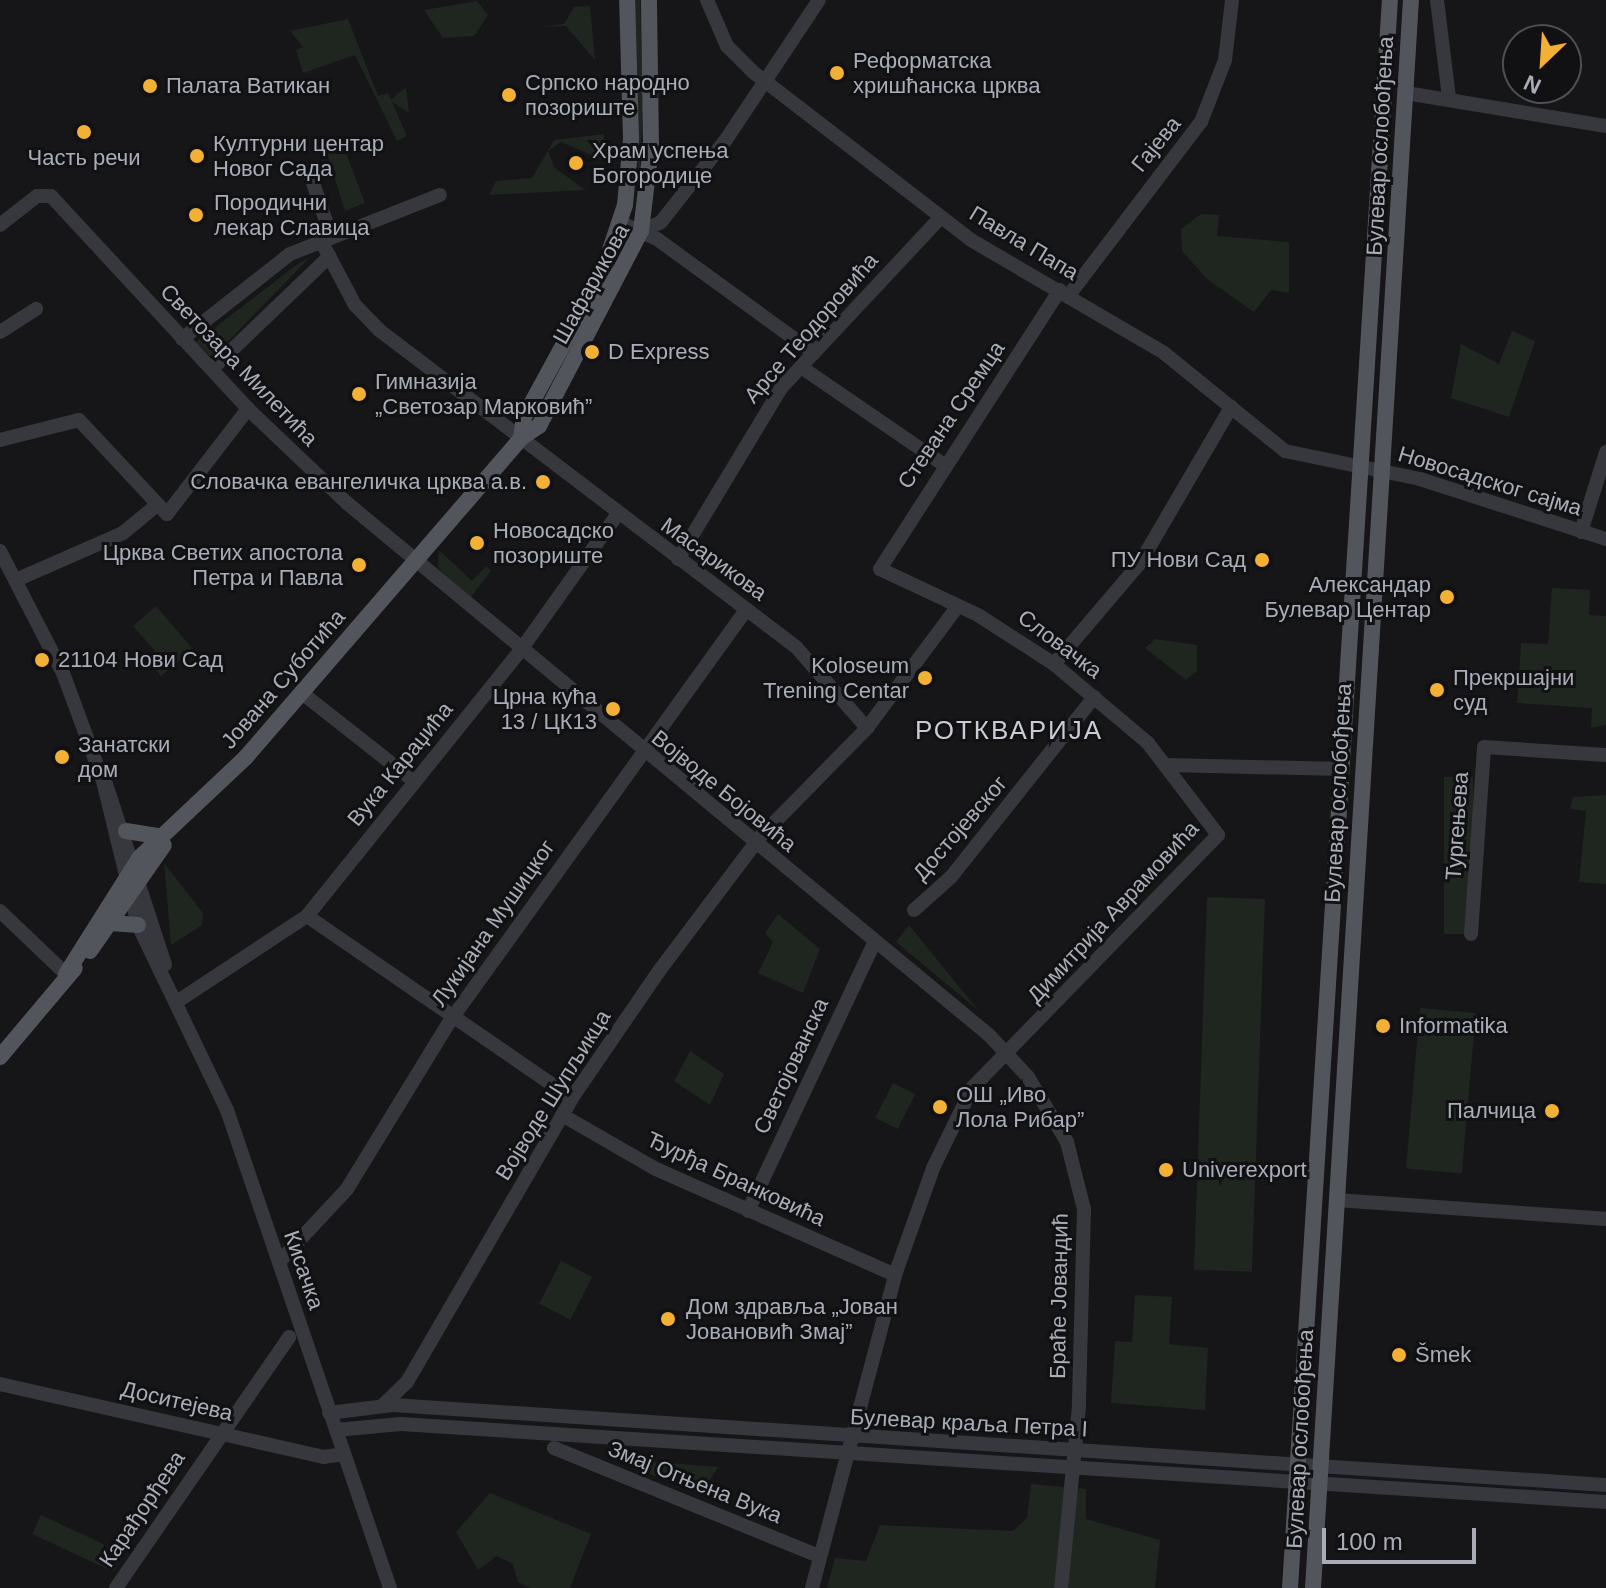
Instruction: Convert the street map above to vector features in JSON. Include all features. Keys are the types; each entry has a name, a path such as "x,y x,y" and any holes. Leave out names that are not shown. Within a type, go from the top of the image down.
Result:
{"main road":[{"name":"Шафарикова","path":"521,438 524,417 595,290 619,222 631,148 627,0"},
{"path":"641,231 651,147 649,0"},
{"name":"Булевар ослобођења","path":"1290,1588 1390,0"},
{"name":"Булевар ослобођења","path":"1313,1588 1411,0"},
{"name":"Шафарикова","path":"521,438 539,426 641,231"},
{"name":"Јована Суботића","path":"133,877 302,693 521,438"},
{"path":"126,831 145,839 168,836"},
{"path":"0,1057 110,923 133,877"},
{"path":"66,974 133,877"},
{"path":"110,923 138,925"}],"street":[{"name":"Павла Папа","path":"707,0 727,46 768,82 941,217 1164,353 1285,451 1360,469"},
{"name":"Шафарикова","path":"641,231 661,222 768,82 819,0"},
{"name":"Гајева","path":"1065,293 1201,122 1225,60 1232,0"},
{"path":"1437,0 1449,98"},
{"path":"1406,93 1606,126"},
{"name":"Масарикова","path":"309,171 330,256 362,314 617,515 806,656 867,728"},
{"name":"Светозара Милетића","path":"0,225 42,194 248,409 414,562"},
{"path":"178,334 290,254 326,237 440,195"},
{"name":"Арсе Теодоровића","path":"678,559 755,427 801,367 941,217"},
{"path":"619,222 641,231 814,353"},
{"path":"212,369 330,256"},
{"name":"Стевана Сремца","path":"880,566 944,465 1065,293"},
{"path":"0,332 36,309"},
{"path":"801,367 944,465"},
{"path":"1054,664 1140,563 1231,407"},
{"path":"16,580 123,533 162,509 248,409"},
{"path":"0,440 79,420 162,509"},
{"path":"1581,532 1606,452"},
{"name":"Новосадског сајма","path":"1360,469 1380,470 1606,539"},
{"name":"Вука Караџића","path":"178,1001 307,916 520,651 617,515"},
{"path":"1,555 63,673 103,781 133,877"},
{"name":"Војводе Бојовића","path":"414,562 1008,1053"},
{"name":"Словачка","path":"880,566 953,604 1054,664 1166,765 1189,796"},
{"name":"Војводе Шупљикца","path":"382,1406 407,1382 572,1098 755,843 867,728 953,604"},
{"name":"Лукијана Мушицког","path":"279,1262 347,1189 450,1021 746,610"},
{"path":"302,693 414,781"},
{"name":"Достојевског","path":"914,910 951,877 1094,697"},
{"name":"Тургењева","path":"1471,934 1484,747 1606,755"},
{"name":"Булевар ослобођења","path":"1166,765 1341,769"},
{"path":"103,781 126,831 133,877"},
{"name":"Димитрија Аврамовића","path":"1008,1053 1216,839 1217,830 1189,796"},
{"name":"Кисачка","path":"133,877 138,925 165,971"},
{"name":"Кисачка","path":"133,877 165,971 227,1110 390,1588"},
{"path":"0,911 66,974"},
{"path":"307,916 450,1021 572,1098"},
{"name":"Светојованска","path":"748,1211 875,941"},
{"path":"812,1588 846,1445 895,1275 933,1168 972,1088 1008,1053"},
{"name":"Браће Јовандић","path":"1008,1053 1061,1130 1081,1189 1084,1285 1074,1458 1061,1588"},
{"name":"Ђурђа Бранковића","path":"562,1115 748,1211 895,1275"},
{"path":"1336,1200 1606,1219"},
{"name":"Карађорђева","path":"116,1588 219,1433 289,1337"},
{"path":"407,1382 408,1397 421,1408"},
{"name":"Доситејева","path":"0,1384 323,1457 344,1454"},
{"name":"Булевар краља Петра I","path":"329,1413 382,1406 421,1408 846,1445"},
{"name":"Булевар краља Петра I","path":"336,1430 401,1424 846,1445 1296,1473 1606,1485"},
{"name":"Змај Огњена Вука","path":"554,1448 819,1556"},
{"name":"Булевар краља Петра I","path":"1320,1474 1606,1502"}],"shaded area":[{"path":"634,0 640,0 643,108 638,203"},
{"path":"477,1 488,15 474,36 443,38 424,10"},
{"path":"590,6 595,60 566,26 538,27 564,24 574,7"},
{"path":"348,19 378,96 388,93 391,100 406,87 409,113 392,102 407,136 397,141 355,55 303,73 296,50 303,47 290,31"},
{"path":"604,134 605,161 561,142 548,151 554,167 585,190 489,195 496,181 532,178 554,140"},
{"path":"340,137 365,203 345,211 324,144"},
{"path":"1201,214 1219,215 1217,236 1289,242 1289,293 1271,290 1254,312 1207,279 1182,251 1181,229"},
{"path":"310,257 212,358 196,342 299,263"},
{"path":"1512,331 1535,341 1509,417 1451,398 1461,344 1499,364"},
{"path":"439,550 472,581 486,566 491,571 470,598 438,568"},
{"path":"1552,588 1590,590 1589,615 1606,616 1606,725 1591,728 1592,708 1517,703 1521,643 1548,644"},
{"path":"156,606 193,649 161,676 147,659 155,651 133,626"},
{"path":"1155,639 1197,645 1197,671 1186,680 1145,648"},
{"path":"1444,777 1473,777 1473,934 1444,934"},
{"path":"1606,795 1606,884 1579,882 1586,811 1570,809 1573,797"},
{"path":"164,863 203,913 202,925 171,945"},
{"path":"1207,897 1265,899 1252,1272 1194,1270"},
{"path":"778,914 820,949 803,993 758,973 773,942 765,933"},
{"path":"909,925 978,1010 896,942"},
{"path":"1420,1008 1476,1013 1462,1173 1406,1168"},
{"path":"690,1051 724,1074 710,1105 674,1081"},
{"path":"893,1083 915,1094 898,1129 875,1118"},
{"path":"561,1261 592,1277 570,1320 539,1304"},
{"path":"1135,1295 1172,1297 1169,1344 1208,1348 1205,1410 1111,1403 1115,1341 1132,1342"},
{"path":"608,1458 718,1467 701,1494"},
{"path":"1031,1484 1086,1489 1086,1519 1160,1540 1155,1588 827,1588 835,1558 866,1561 880,1525 1013,1531 1027,1518"},
{"path":"490,1493 591,1534 570,1588 530,1588 518,1582 513,1564 497,1556 478,1570 456,1532"},
{"path":"41,1515 123,1553 114,1572 32,1534"}],"place":[{"name":"Реформатска хришћанска црква","path":"837,73"},
{"name":"Палата Ватикан","path":"150,86"},
{"name":"Српско народно позориште","path":"509,95"},
{"name":"Часть речи","path":"84,132"},
{"name":"Културни центар Новог Сада","path":"197,156"},
{"name":"Храм успења Богородице","path":"576,163"},
{"name":"Породични лекар Славица","path":"196,215"},
{"name":"D Express","path":"592,352"},
{"name":"Гимназија „Светозар Марковић”","path":"359,394"},
{"name":"Словачка евангеличка црква а.в.","path":"543,482"},
{"name":"Новосадско позориште","path":"477,543"},
{"name":"ПУ Нови Сад","path":"1262,560"},
{"name":"Црква Светих апостола Петра и Павла","path":"359,565"},
{"name":"Александар Булевар Центар","path":"1447,597"},
{"name":"21104 Нови Сад","path":"42,660"},
{"name":"Koloseum Trening Centar","path":"925,678"},
{"name":"Прекршајни суд","path":"1437,690"},
{"name":"Црна кућа 13 / ЦК13","path":"613,709"},
{"name":"Занатски дом","path":"62,757"},
{"name":"Informatika","path":"1383,1026"},
{"name":"ОШ „Иво Лола Рибар”","path":"940,1107"},
{"name":"Палчица","path":"1552,1111"},
{"name":"Univerexport","path":"1166,1170"},
{"name":"Дом здравља „Јован Јовановић Змај”","path":"668,1319"},
{"name":"Šmek","path":"1399,1355"}],"district":[{"name":"РОТКВАРИЈА","path":"1009,731"}]}
